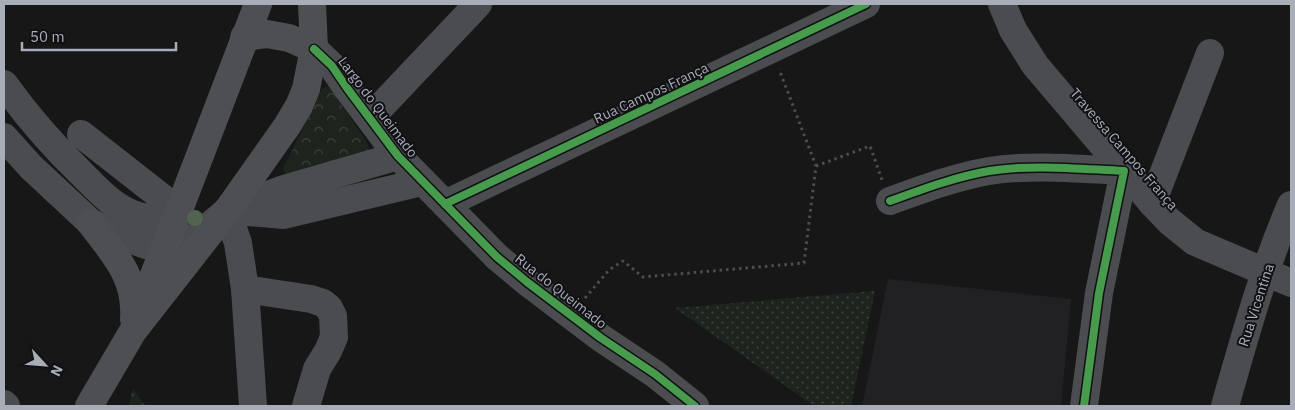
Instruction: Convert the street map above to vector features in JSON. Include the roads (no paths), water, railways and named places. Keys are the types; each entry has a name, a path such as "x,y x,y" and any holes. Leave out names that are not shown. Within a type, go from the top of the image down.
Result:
{"main road":[{"path":"133,331 258,4"},
{"path":"89,406 133,331 226,210 287,126 299,106 306,89 314,49 312,4"},
{"path":"244,38 268,34 289,38 314,49"},
{"path":"190,180 204,199 212,205 226,210"},
{"path":"90,222 119,261 131,284 135,303 133,331"}],"street":[{"path":"370,118 478,4"},
{"name":"Rua Campos França","path":"445,204 866,4"},
{"name":"Travessa Campos França","path":"1002,4 1013,30 1035,65 1124,171 1169,221 1195,242 1291,283"},
{"name":"Largo do Queimado","path":"314,49 332,66 398,156 422,182"},
{"name":"Travessa Campos França","path":"1152,203 1210,53"},
{"path":"4,84 54,147 108,200 124,210 141,217 166,217 178,210 81,134"},
{"path":"4,137 30,166 90,222 112,233 146,245 166,246 185,242 200,234 226,210 284,215 422,182"},
{"name":"Largo do Queimado","path":"226,210 281,190 398,156"},
{"path":"890,201 942,181 991,171 1046,168 1124,171 1099,293 1084,406"},
{"name":"Rua do Queimado","path":"422,182 497,257 527,282 655,374 696,406"},
{"name":"Rua Vicentina","path":"1225,406 1266,272 1291,205"},
{"path":"226,210 238,243 245,288 253,406"},
{"path":"245,288 311,298 329,308 333,316 334,337 318,369 306,406"}]}
